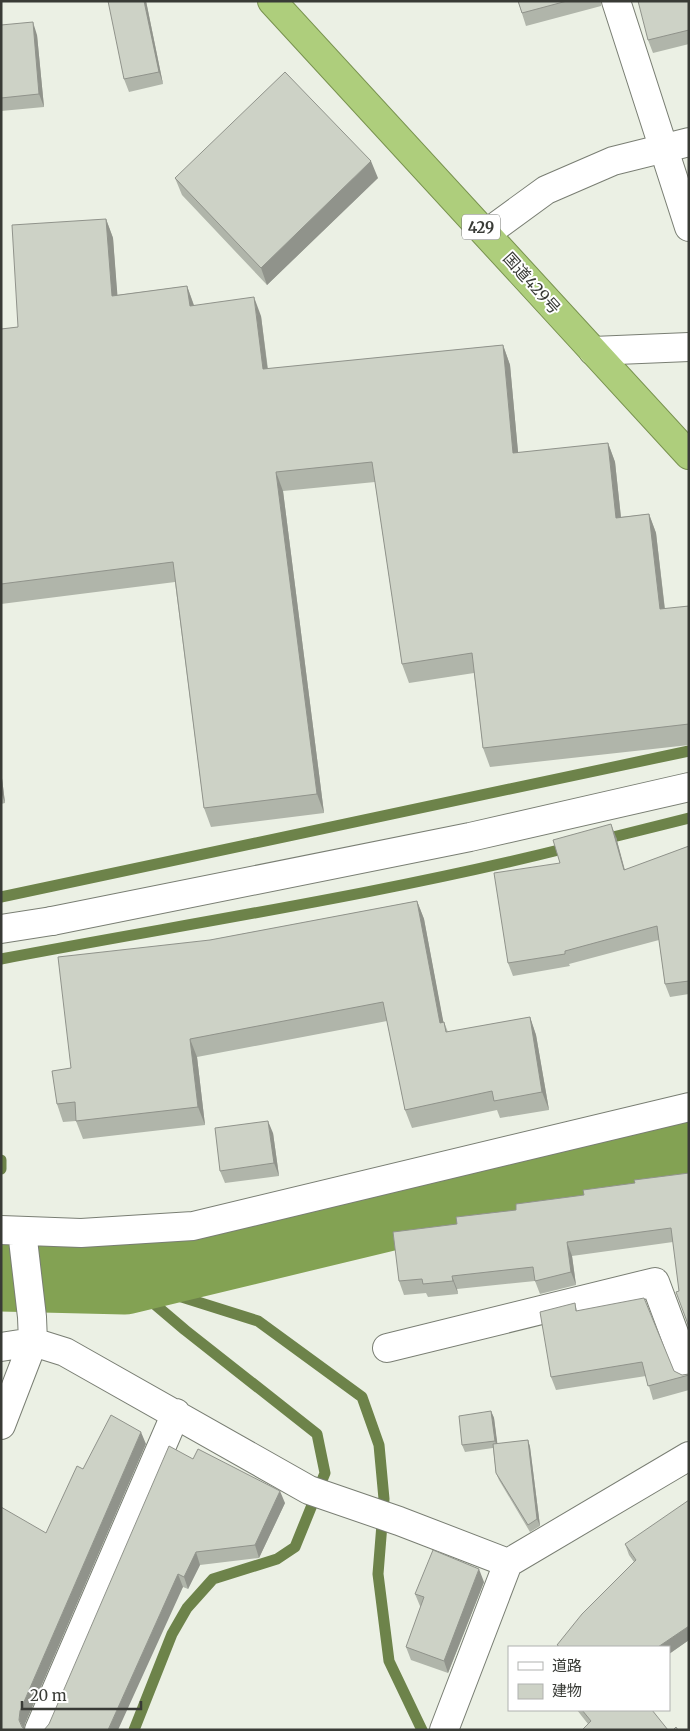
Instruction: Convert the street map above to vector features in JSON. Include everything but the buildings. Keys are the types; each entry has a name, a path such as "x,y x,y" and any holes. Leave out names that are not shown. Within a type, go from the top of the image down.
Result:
{"highway":[{"name":"国道429号","path":"272,1 487,232 689,455"}],"street":[{"path":"616,1 676,145 689,227"},
{"path":"487,232 546,190 613,161 676,145"},
{"path":"593,351 689,347"},
{"path":"1,929 52,921 470,837 689,787"},
{"path":"1,1425 32,1330 13,1234 81,1233 193,1226 689,1107"},
{"path":"387,1348 655,1282 689,1373"},
{"path":"1,1347 32,1330"},
{"path":"32,1330 66,1352 317,1493 399,1521 508,1563"},
{"path":"39,1730 176,1413"},
{"path":"445,1728 508,1563 689,1456"}],"waterway":[{"path":"1,897 689,751"},
{"path":"601,840 689,818"},
{"path":"1,959 358,894 571,847"},
{"path":"1,1276 125,1279 689,1143"},
{"path":"1,1160 1,1169"},
{"path":"125,1279 185,1330 317,1434 325,1473 295,1547 277,1559 213,1579 187,1608 172,1634 134,1730"},
{"path":"131,1281 258,1321 362,1397 379,1445 384,1499 378,1574 389,1661 422,1730"}]}
